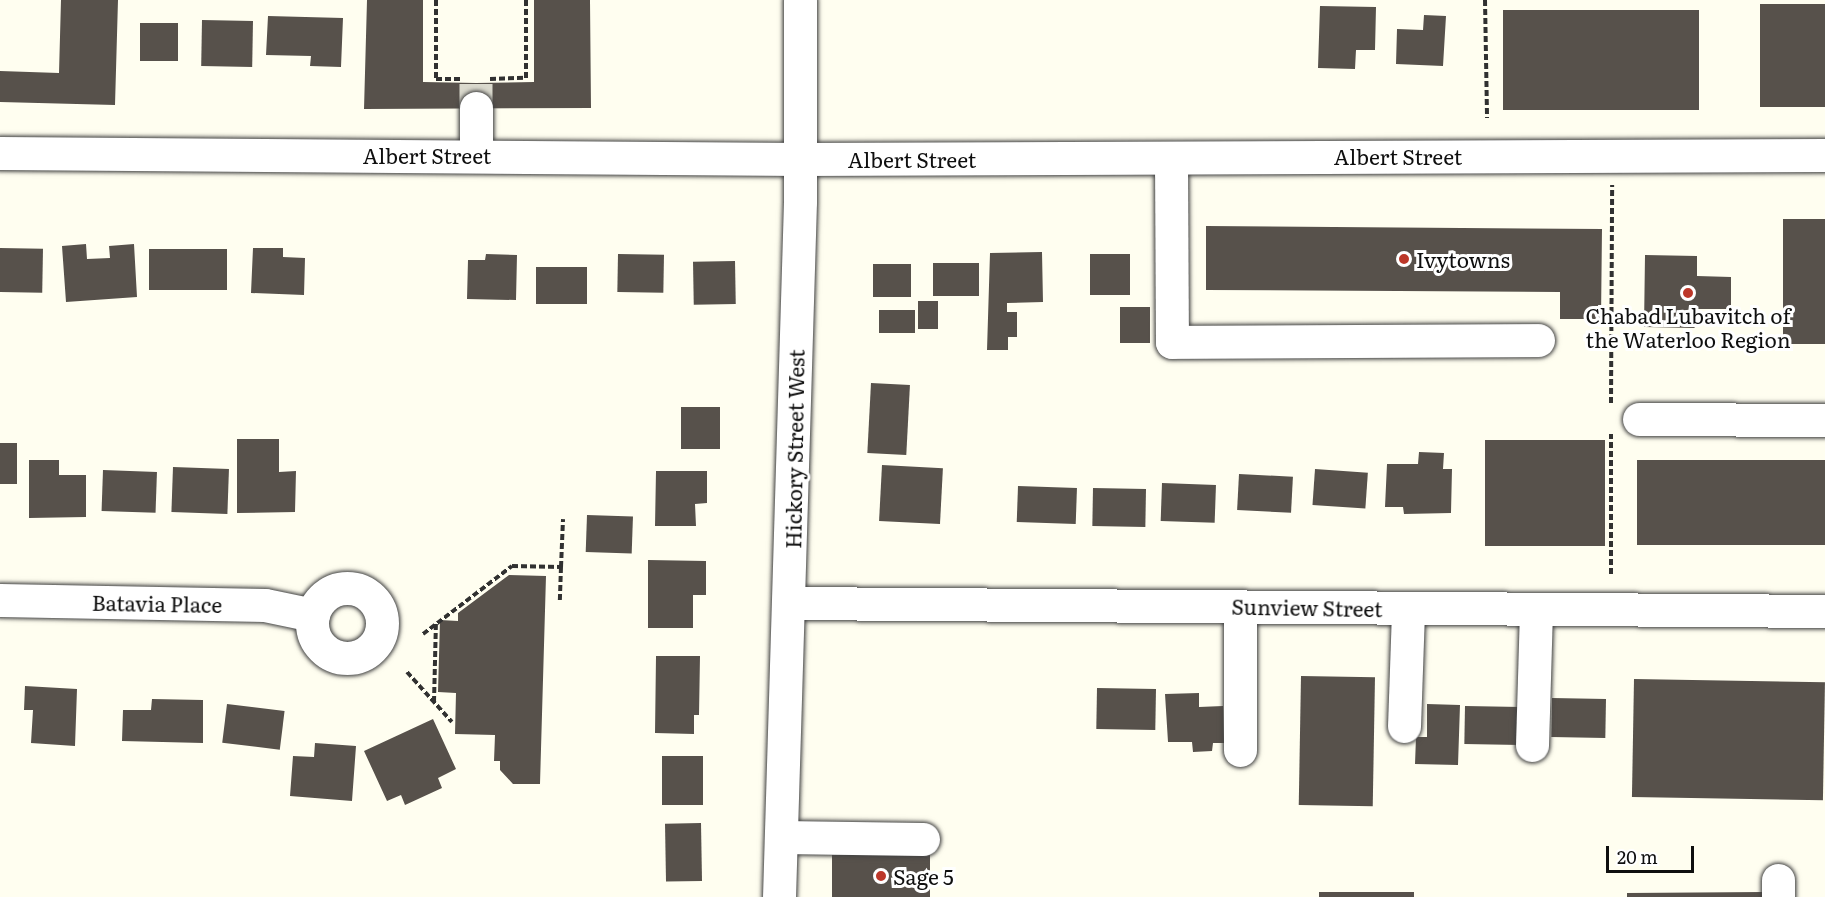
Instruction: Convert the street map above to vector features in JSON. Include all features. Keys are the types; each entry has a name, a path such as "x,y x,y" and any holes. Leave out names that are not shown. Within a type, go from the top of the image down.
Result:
{"street":[{"name":"Hickory Street West","path":"779,897 790,603 800,159 800,0"},
{"path":"476,108 476,155"},
{"name":"Albert Street","path":"0,153 800,159 1825,155"},
{"path":"1171,158 1172,342 1538,340"},
{"path":"1621,416 1825,420"},
{"name":"Batavia Place","path":"0,600 265,605 313,615"},
{"name":"Sunview Street","path":"790,603 1825,611"},
{"path":"1240,607 1240,750"},
{"path":"1404,726 1408,609"},
{"path":"1532,745 1536,610"},
{"path":"782,837 923,839"}],"path":[{"path":"436,0 436,79 464,78"},
{"path":"490,79 526,78 526,0"},
{"path":"1485,0 1487,118"},
{"path":"1611,574 1621,416 1612,184"},
{"path":"560,603 562,519"},
{"path":"423,634 436,621 512,566 561,567"},
{"path":"434,702 436,621"},
{"path":"407,672 452,722"}],"building":[{"path":"61,0 118,0 115,105 0,102 0,71 59,73"},
{"path":"367,0 423,0 423,82 476,83 534,82 534,0 590,0 591,108 364,109"},
{"path":"1760,4 1825,4 1825,107 1760,107"},
{"path":"1320,6 1376,7 1375,50 1356,50 1355,69 1318,68"},
{"path":"1503,10 1699,10 1699,110 1503,110"},
{"path":"1424,15 1446,16 1443,66 1396,64 1397,29 1423,30"},
{"path":"268,16 343,18 341,67 310,66 311,56 266,55"},
{"path":"202,20 253,21 252,67 201,66"},
{"path":"140,23 178,23 178,61 140,61"},
{"path":"1783,219 1825,219 1825,344 1783,344"},
{"name":"Ivytowns","path":"1206,226 1602,229 1601,319 1560,319 1560,292 1206,290"},
{"path":"86,244 87,259 110,258 109,246 134,244 137,297 66,302 62,246"},
{"path":"0,248 43,249 42,293 0,292"},
{"path":"253,248 283,248 283,257 305,258 304,295 251,293"},
{"path":"149,249 227,249 227,290 149,290"},
{"path":"1042,252 1043,302 1007,303 1007,312 1017,312 1017,337 1008,337 1008,350 987,350 990,253"},
{"path":"486,254 517,255 516,300 467,299 468,260 485,260"},
{"path":"618,254 664,255 663,293 617,292"},
{"path":"1090,254 1130,254 1130,295 1090,295"},
{"name":"Chabad Lubavitch of the Waterloo Region","path":"1645,255 1697,256 1697,276 1731,277 1731,309 1696,309 1695,328 1644,327"},
{"path":"735,261 736,304 694,305 693,262"},
{"path":"933,263 979,263 979,296 933,296"},
{"path":"873,264 911,264 911,297 873,297"},
{"path":"536,267 587,267 587,304 536,304"},
{"path":"918,301 938,301 938,329 918,329"},
{"path":"1120,307 1150,307 1150,343 1120,343"},
{"path":"879,310 915,310 915,333 879,333"},
{"path":"871,383 910,385 906,455 867,453"},
{"path":"681,407 720,407 720,449 681,449"},
{"path":"237,439 279,439 279,472 296,471 295,512 237,513"},
{"path":"1485,440 1605,440 1605,546 1485,546"},
{"path":"0,443 17,443 17,484 0,484"},
{"path":"1419,452 1444,453 1443,469 1452,469 1451,513 1404,514 1403,507 1385,507 1387,464 1418,464"},
{"path":"29,460 59,460 59,475 86,475 86,517 29,518"},
{"path":"1637,460 1825,460 1825,545 1637,545"},
{"path":"882,465 943,468 940,524 879,521"},
{"path":"173,467 229,469 227,514 171,512"},
{"path":"1315,469 1368,473 1365,509 1312,505"},
{"path":"103,470 157,472 156,513 102,511"},
{"path":"656,471 707,471 707,503 695,504 696,526 655,526"},
{"path":"1239,474 1293,477 1291,513 1237,510"},
{"path":"1162,483 1216,485 1215,523 1161,521"},
{"path":"1018,486 1077,488 1076,524 1017,522"},
{"path":"1093,488 1146,489 1145,527 1092,526"},
{"path":"587,515 633,517 632,554 586,552"},
{"path":"648,560 706,561 706,595 693,595 693,628 648,628"},
{"path":"509,575 546,576 540,784 513,784 500,770 500,761 494,761 495,735 455,734 456,693 438,692 440,620 458,621 458,613"},
{"path":"656,656 700,656 699,715 694,715 694,734 655,733"},
{"path":"1301,676 1375,677 1373,806 1299,805"},
{"path":"1634,679 1825,682 1823,800 1632,797"},
{"path":"25,686 77,689 75,746 31,743 33,710 24,710"},
{"path":"1097,688 1156,689 1155,730 1096,729"},
{"path":"1199,693 1199,707 1223,706 1224,743 1213,743 1212,751 1193,752 1192,742 1168,742 1165,694"},
{"path":"1552,698 1606,699 1605,738 1551,737"},
{"path":"152,699 203,700 203,743 122,741 123,710 151,710"},
{"path":"227,704 285,711 280,750 222,743"},
{"path":"1427,704 1460,705 1458,765 1415,764 1416,737 1427,737"},
{"path":"1465,706 1521,707 1520,745 1464,744"},
{"path":"433,719 456,769 438,778 442,788 405,805 401,795 387,801 364,751"},
{"path":"315,743 356,746 352,801 290,796 293,756 314,757"},
{"path":"662,756 703,756 703,805 662,805"},
{"path":"701,823 702,881 666,882 665,824"},
{"name":"Sage 5","path":"832,855 930,855 930,897 832,897"},
{"path":"1319,892 1414,892 1414,897 1319,897"},
{"path":"1763,892 1763,897 1627,897 1627,893"}],"tunnel":[{"path":"476,83 476,108"}],"place":[{"name":"Ivytowns","path":"1404,259"},
{"name":"Chabad Lubavitch of the Waterloo Region","path":"1688,293"},
{"name":"Sage 5","path":"881,876"}]}
